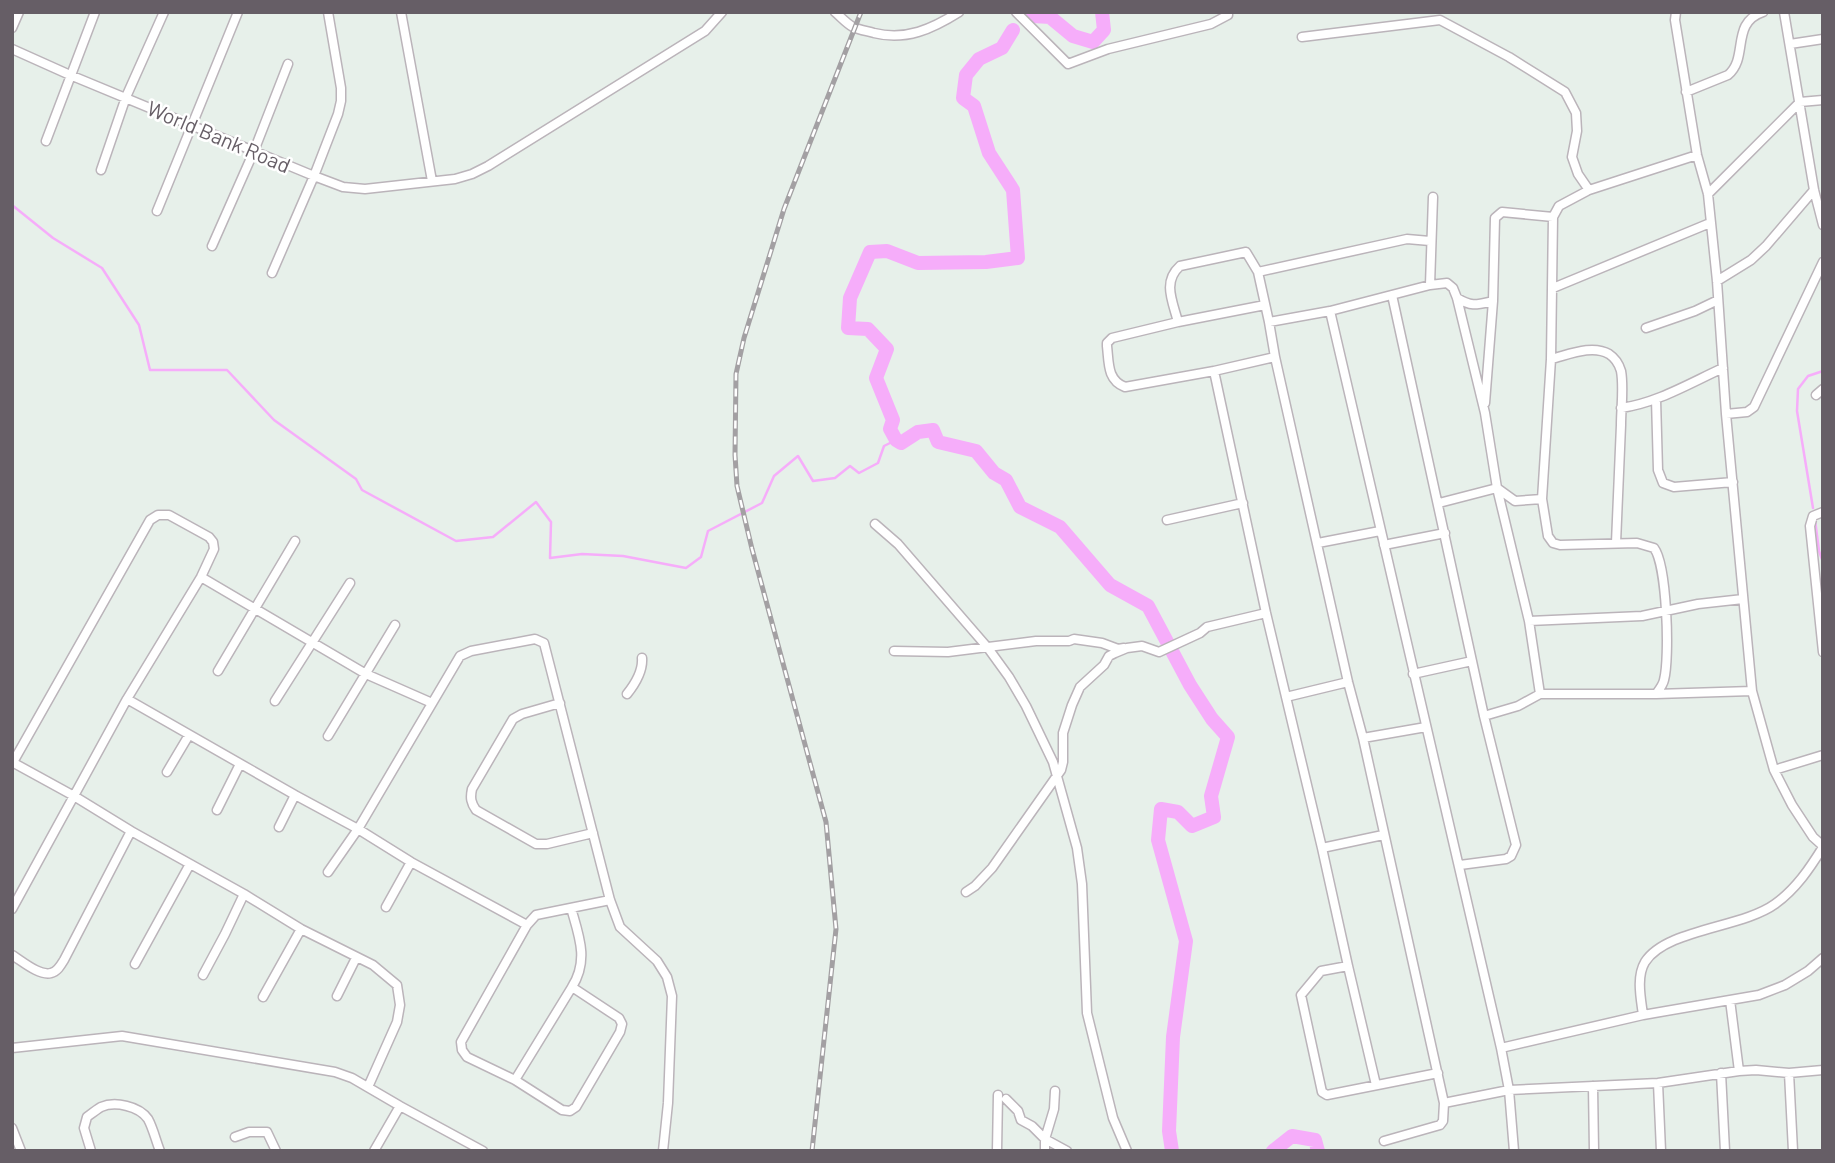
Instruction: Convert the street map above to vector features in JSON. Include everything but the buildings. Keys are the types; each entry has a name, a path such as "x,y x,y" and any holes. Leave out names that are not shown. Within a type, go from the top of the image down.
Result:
{"street":[{"path":"12,28 19,12"},
{"path":"46,141 95,12"},
{"path":"101,170 127,97 164,12"},
{"path":"157,211 238,12"},
{"path":"272,273 314,176 341,101 328,12"},
{"path":"401,12 432,181"},
{"name":"World Bank Road","path":"12,49 314,176 354,189 455,179 488,166 705,31 722,12"},
{"path":"835,12 855,28 899,36 929,29 959,12"},
{"path":"1016,12 1068,64 1108,50 1211,24 1228,15 1228,12"},
{"path":"1643,1015 1639,984 1644,964 1654,953 1668,943 1756,914 1774,905 1810,869 1823,846 1813,837 1792,805 1774,770 1752,691 1708,194 1697,155 1676,12"},
{"path":"1686,92 1733,72 1741,36 1753,15 1763,12"},
{"path":"1784,12 1814,190 1823,225"},
{"path":"1302,37 1440,20 1509,57 1566,92 1576,113 1577,131 1572,158 1578,174 1589,190"},
{"path":"1790,44 1823,39"},
{"path":"212,246 254,151 288,64"},
{"path":"1708,194 1800,102 1823,100"},
{"path":"1656,694 1664,680 1668,651 1666,612 1657,551 1637,543 1560,545 1553,543 1548,536 1542,499 1551,359 1553,217 1559,206 1589,190 1697,155"},
{"path":"1717,281 1751,260 1766,246 1814,190"},
{"path":"1430,285 1433,197"},
{"path":"1485,413 1493,300 1495,218 1502,212 1553,217"},
{"path":"1553,288 1710,223"},
{"path":"1258,272 1407,239 1430,241"},
{"path":"1178,322 1170,292 1170,277 1180,266 1246,252 1258,272 1444,1103 1443,1121 1440,1125 1384,1141"},
{"path":"1726,414 1747,412 1755,407 1823,262"},
{"path":"1269,322 1330,311 1430,285 1450,284 1457,298 1485,413 1497,488 1529,621 1540,694"},
{"path":"1392,295 1484,716 1517,845 1506,859 1460,865"},
{"path":"1457,298 1472,305 1493,300"},
{"path":"1646,328 1718,300"},
{"path":"1265,305 1178,322 1109,340 1107,350 1111,376 1125,387 1275,357"},
{"path":"1330,311 1501,1048 1509,1090 1514,1151"},
{"path":"1551,359 1588,350 1605,352 1616,360 1621,374 1616,544"},
{"path":"1621,408 1656,399 1723,368"},
{"path":"1214,371 1266,613 1376,1085"},
{"path":"1656,399 1658,470 1663,483 1674,488 1733,482"},
{"path":"1439,503 1497,488"},
{"path":"1497,488 1515,501 1542,499"},
{"path":"1167,520 1243,503"},
{"path":"1823,512 1813,516 1810,526 1823,652"},
{"path":"12,909 75,796 127,699 201,577 214,548 209,537 169,515 158,515 150,520 13,763 75,796 301,929 373,965 397,985 400,1005 397,1022 368,1087"},
{"path":"875,524 898,544 988,648 1026,706 1053,762 1077,848 1082,884 1087,1013 1114,1118 1127,1151"},
{"path":"1318,543 1380,531"},
{"path":"1384,545 1445,533"},
{"path":"218,671 295,541"},
{"path":"201,577 366,674 432,703"},
{"path":"275,701 350,583"},
{"path":"1529,621 1642,617 1698,604 1743,599"},
{"path":"894,650 948,652 1074,639 1102,643 1118,649 1142,646 1159,652 1207,627 1266,613"},
{"path":"328,736 396,625"},
{"path":"328,872 358,829 460,656 471,651 535,639 544,643 610,900 620,927 657,961 667,976 672,996 668,1103 663,1151"},
{"path":"966,892 992,868 1060,770 1063,762 1063,733 1080,687 1104,665 1109,656 1127,648"},
{"path":"627,694 638,677 643,665 642,658"},
{"path":"1413,674 1472,661"},
{"path":"1286,697 1348,682"},
{"path":"1484,716 1518,706 1540,694 1752,691"},
{"path":"127,699 358,829 411,862 527,925"},
{"path":"559,703 513,719 472,789 471,803 476,810 536,844 593,833"},
{"path":"1363,738 1426,726"},
{"path":"167,772 189,735"},
{"path":"1774,770 1823,755"},
{"path":"217,810 240,764"},
{"path":"279,827 295,795"},
{"path":"12,955 42,973 55,971 64,960 131,831"},
{"path":"1322,848 1383,835"},
{"path":"386,907 411,862"},
{"path":"135,964 190,864"},
{"path":"203,975 244,894"},
{"path":"572,987 619,1018 622,1024 620,1032 576,1107 570,1111 562,1110 515,1080 467,1057 461,1042 527,925 536,915 610,900"},
{"path":"515,1080 580,974 582,956 571,908"},
{"path":"262,998 301,929"},
{"path":"337,996 356,958"},
{"path":"1501,1048 1643,1015 1759,995 1785,985 1823,958"},
{"path":"1348,966 1321,971 1301,995 1321,1091 1327,1095 1438,1073"},
{"path":"1730,1000 1739,1071"},
{"path":"12,1048 122,1036 335,1072 352,1078 483,1151"},
{"path":"1444,1103 1509,1090 1658,1083 1739,1071 1789,1073 1823,1070"},
{"path":"1721,1073 1725,1151"},
{"path":"1789,1073 1793,1151"},
{"path":"1658,1083 1661,1151"},
{"path":"1592,1086 1594,1151"},
{"path":"1045,1151 1055,1091"},
{"path":"997,1151 1002,1097 1017,1111 1021,1120 1032,1126 1045,1139 1067,1151"},
{"path":"91,1151 84,1128 87,1117 103,1106 116,1105 139,1111 148,1119 160,1151"},
{"path":"374,1151 400,1106"},
{"path":"12,1128 21,1151"},
{"path":"235,1137 249,1132 267,1132 276,1151"}],"waterway":[{"path":"1033,16 1050,17 1073,36 1093,42 1104,30 1102,12"},
{"path":"1013,30 1002,48 979,59 966,75 963,98 974,106 989,153 1013,190 1018,258 986,262 918,263 887,251 870,252 850,298 848,328 868,329 887,349 876,378 893,420 890,429 896,440 901,443 918,432 933,430 938,442 976,451 994,473 1006,480 1020,507 1060,527 1110,585 1148,606 1190,685 1212,719 1228,737 1211,796 1214,817 1192,826 1178,812 1161,809 1158,840 1186,941 1173,1037 1169,1131 1172,1151"},
{"path":"12,205 53,238 102,268 139,325 150,370 227,370 274,420 356,479 362,490 456,541 493,537 536,502 551,522 550,558 582,554 623,556 686,568 701,557 708,531 762,503 774,476 798,456 813,481 835,478 850,466 859,473 878,463 884,446 896,440"},
{"path":"1813,508 1797,411 1798,389 1808,376 1823,371"},
{"path":"1815,520 1823,562"},
{"path":"1273,1151 1292,1136 1315,1140 1318,1151"}],"railway":[{"path":"812,1151 836,929 826,822 737,486 736,374 744,338 784,209 861,12"}]}
